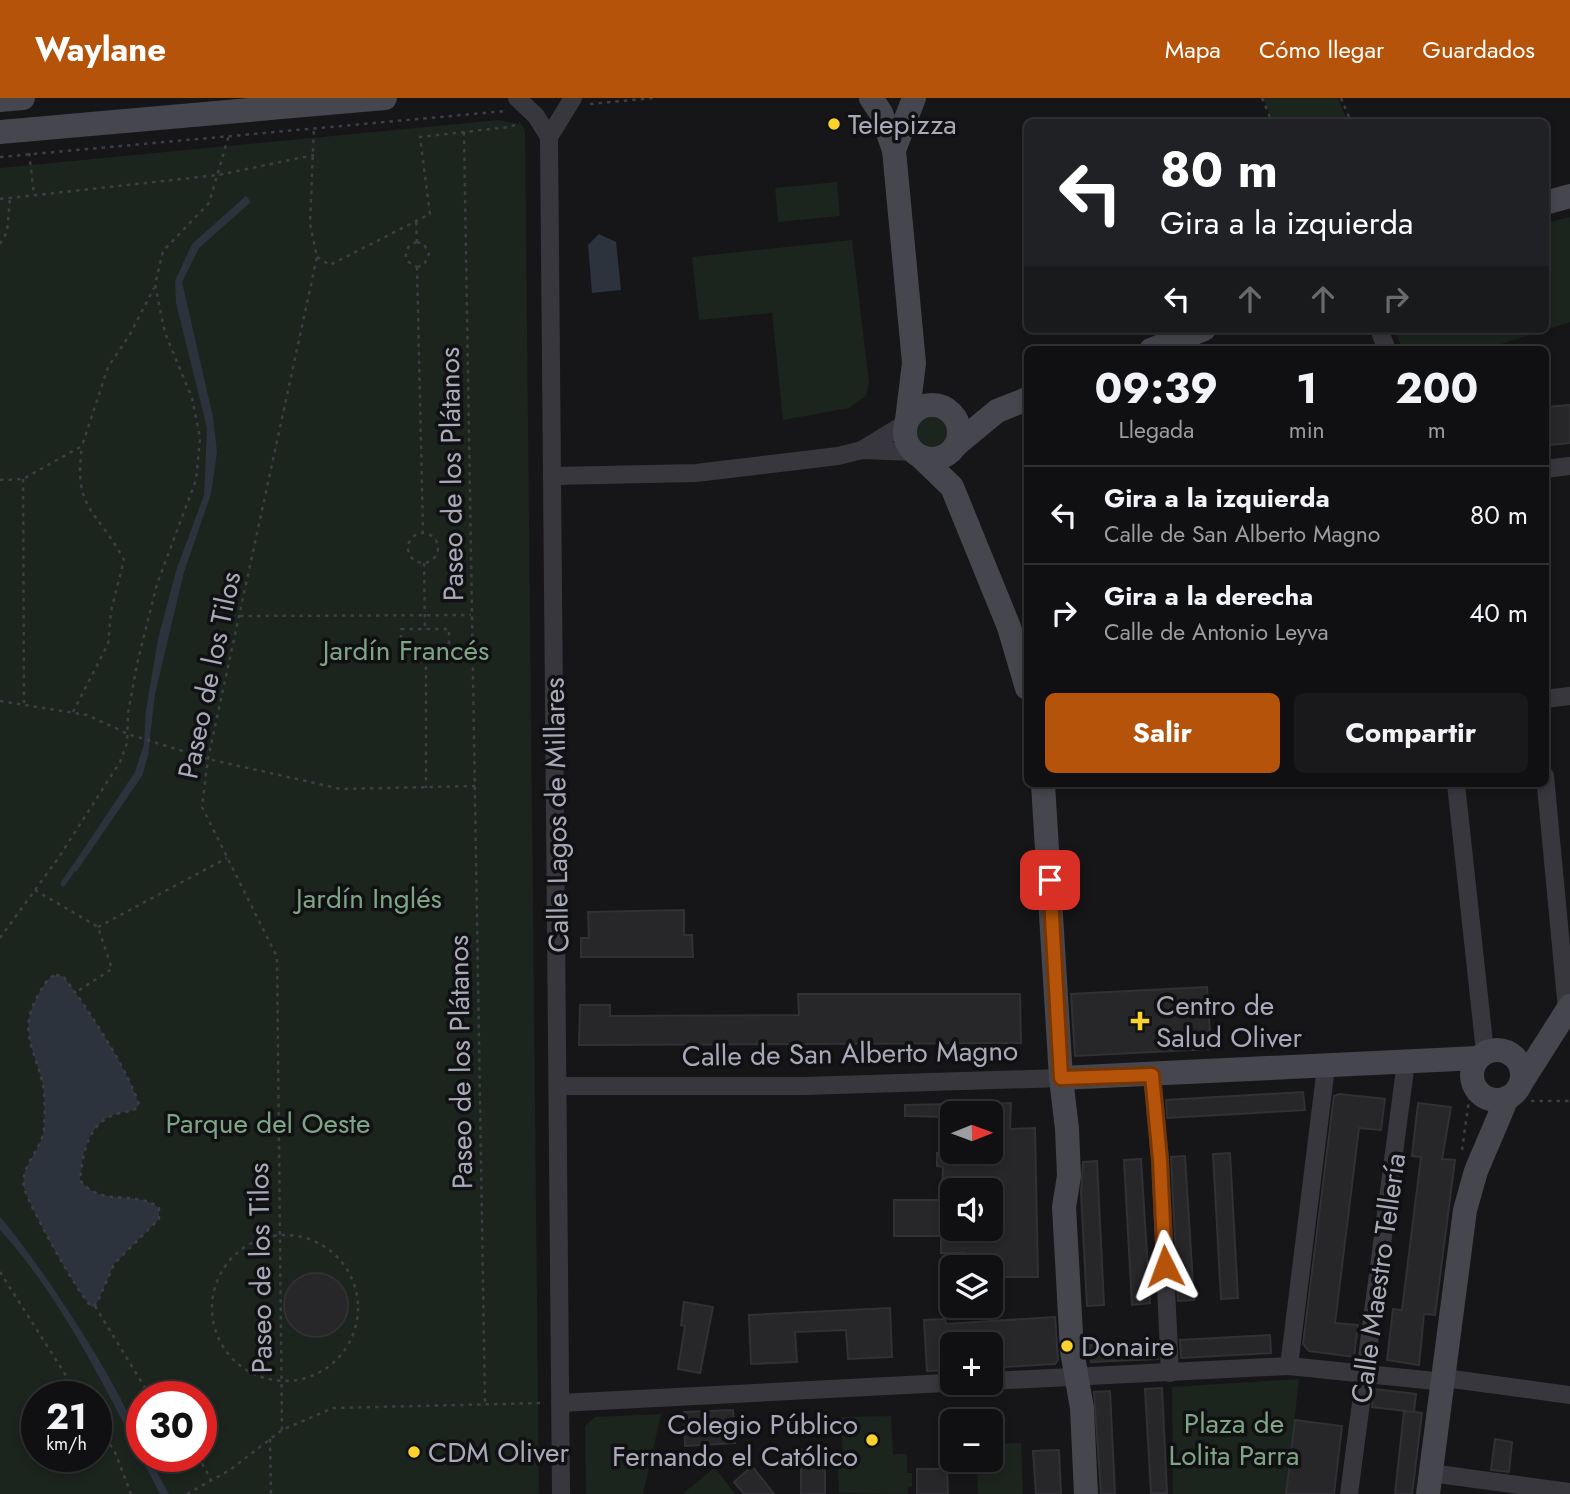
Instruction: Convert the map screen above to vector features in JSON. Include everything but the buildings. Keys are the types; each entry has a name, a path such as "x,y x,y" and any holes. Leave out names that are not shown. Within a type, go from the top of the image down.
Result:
{"street":[{"path":"0,100 23,98"},
{"path":"0,132 385,98"},
{"path":"871,98 881,113 894,150 914,363 906,439 918,455 952,487 1009,627 1024,678"},
{"path":"894,150 914,98"},
{"path":"527,108 549,137 570,102"},
{"name":"Calle Lagos de Millares","path":"549,137 561,1494"},
{"path":"1549,202 1570,196"},
{"path":"1161,346 1194,333"},
{"path":"914,363 959,430 952,487"},
{"path":"862,450 939,459 997,411 1024,400"},
{"path":"553,476 696,474 838,456 862,450 907,421 920,407 997,411"},
{"path":"1549,469 1570,466"},
{"path":"1549,699 1570,696"},
{"path":"1043,787 1061,1078 1067,1129 1069,1176 1064,1207 1076,1376 1082,1408 1086,1494"},
{"path":"1456,787 1485,1060 1476,1089 1488,1100 1513,1093 1559,1041 1569,1011 1546,787"},
{"name":"Calle de San Alberto Magno","path":"559,1086 805,1086 1152,1075 1485,1060 1559,1041"},
{"path":"1485,1060 1519,1063 1513,1093 1469,1190 1429,1483 1570,1492"},
{"name":"Calle Maestro Tellería","path":"1349,1494 1406,1062"},
{"path":"1289,1367 1326,1067"},
{"path":"1152,1075 1160,1160 1170,1373"},
{"path":"1003,1380 1289,1367 1443,1380 1570,1395"},
{"path":"560,1403 940,1383"}],"path":[{"path":"570,102 653,98"},
{"path":"1262,98 1271,119"},
{"path":"1341,98 1350,119"},
{"path":"0,157 527,108"},
{"path":"317,257 330,265 430,214 420,137 509,127 527,108"},
{"name":"Paseo de los Tilos","path":"282,1430 277,957 202,807 208,759 317,257 310,224 314,127"},
{"name":"Paseo de los Plátanos","path":"464,132 485,1403"},
{"path":"73,712 108,644 111,611 124,560 110,534 82,499 79,473 82,446 108,366 129,336 155,285 163,251 209,203 229,135"},
{"path":"30,154 34,195"},
{"path":"0,199 218,174 314,155"},
{"path":"0,244 7,232 10,198"},
{"path":"416,222 417,243"},
{"path":"417,243 424,244 429,254 425,265 417,267 407,261 405,253 409,246 417,243"},
{"path":"417,267 423,532"},
{"path":"0,938 120,762 128,734 128,713 137,664 157,584 196,480 200,438 192,398 165,333 155,285"},
{"path":"0,480 23,479 82,446"},
{"path":"23,479 24,703"},
{"path":"423,532 436,540 438,550 433,559 424,563 415,561 408,548 411,539 423,532"},
{"path":"424,563 425,629"},
{"path":"240,617 472,615"},
{"path":"401,629 425,629 449,629 449,658 401,658 401,629"},
{"path":"426,658 426,788"},
{"path":"0,701 73,712 128,734 208,759 341,789 475,786"},
{"path":"98,927 227,858"},
{"path":"35,890 98,927 112,969 76,992"},
{"path":"94,1306 114,1264 159,1219 159,1208 149,1202 102,1196 88,1191 80,1180 82,1156 95,1128 107,1118 130,1112 139,1105 127,1078 76,992 63,976 51,976 29,1011 28,1038 43,1085 44,1129 25,1171 24,1187 79,1291 89,1306 94,1306 141,1381"},
{"path":"1461,1157 1485,1060"},
{"path":"1513,1093 1532,1101 1570,1101"},
{"path":"279,1235 301,1237 323,1246 341,1261 353,1282 358,1307 354,1331 343,1353 325,1370 302,1380 281,1381 254,1375 234,1361 219,1341 212,1319 213,1295 221,1273 235,1254 255,1241 279,1235"},
{"path":"0,1272 69,1381"},
{"path":"187,1494 282,1430 343,1406 560,1403"},
{"path":"270,1439 271,1494"},
{"path":"112,1447 131,1494"},
{"path":"207,1472 211,1480"}],"green space":[{"path":"1263,98 1338,98 1347,119 1272,119"},
{"name":"Parque del Oeste","path":"499,120 522,125 525,132 539,1494 0,1494 0,168"},
{"path":"837,182 840,216 778,222 775,188"},
{"path":"1570,217 1570,322 1549,329 1549,222"},
{"path":"852,240 869,383 866,396 849,408 783,420 772,313 699,320 692,257"},
{"path":"1396,333 1535,333 1495,346 1401,346"},
{"path":"932,417 938,418 946,426 946,438 938,446 932,447 926,446 918,438 917,432 918,426 926,418"},
{"name":"Plaza de Lolita Parra","path":"1299,1379 1286,1494 1173,1494 1172,1387"},
{"path":"661,1414 643,1494 586,1494 585,1426 595,1417"},
{"path":"891,1416 893,1454 907,1454 907,1473 912,1473 912,1486 908,1487 908,1494 839,1493 837,1458 843,1458 841,1417"},
{"path":"1021,1443 1023,1494 978,1494 977,1472 1003,1472 1003,1444"},
{"path":"714,1468 735,1494 683,1494"}],"shaded area":[{"path":"246,196 251,202 199,248 182,282 213,417 217,452 211,494 184,572 155,694 148,756 142,776 76,872 71,868 135,772 144,744 146,710 158,639 176,571 204,495 207,428 176,303 175,281 192,244"},
{"path":"599,234 616,242 621,290 592,293 588,245"},
{"path":"56,975 63,976 94,1020 126,1074 139,1105 133,1110 109,1117 94,1130 85,1149 80,1180 98,1194 150,1202 159,1208 159,1219 114,1264 97,1303 92,1307 77,1288 55,1250 24,1187 25,1171 43,1136 45,1117 43,1085 30,1040 29,1018 44,985"},
{"path":"0,1217 36,1263 111,1381 102,1381 47,1289 0,1230"},
{"path":"112,1383 126,1410 126,1428 112,1401"},
{"path":"149,1472 157,1472 169,1494 160,1494"}],"waterway":[{"path":"63,884 75,866"}],"place":[{"name":"Telepizza","path":"834,124"},
{"name":"Centro de Salud Oliver","path":"1140,1021"},
{"name":"Donaire","path":"1067,1346"},
{"name":"Colegio Público Fernando el Católico","path":"872,1440"},
{"name":"CDM Oliver","path":"414,1452"}],"route":[{"path":"1050,880 1061,1078 1152,1075 1154,1127 1160,1160 1165,1266"}],"park label":[{"name":"Jardín Francés","path":"406,650"},
{"name":"Jardín Inglés","path":"369,898"}]}
